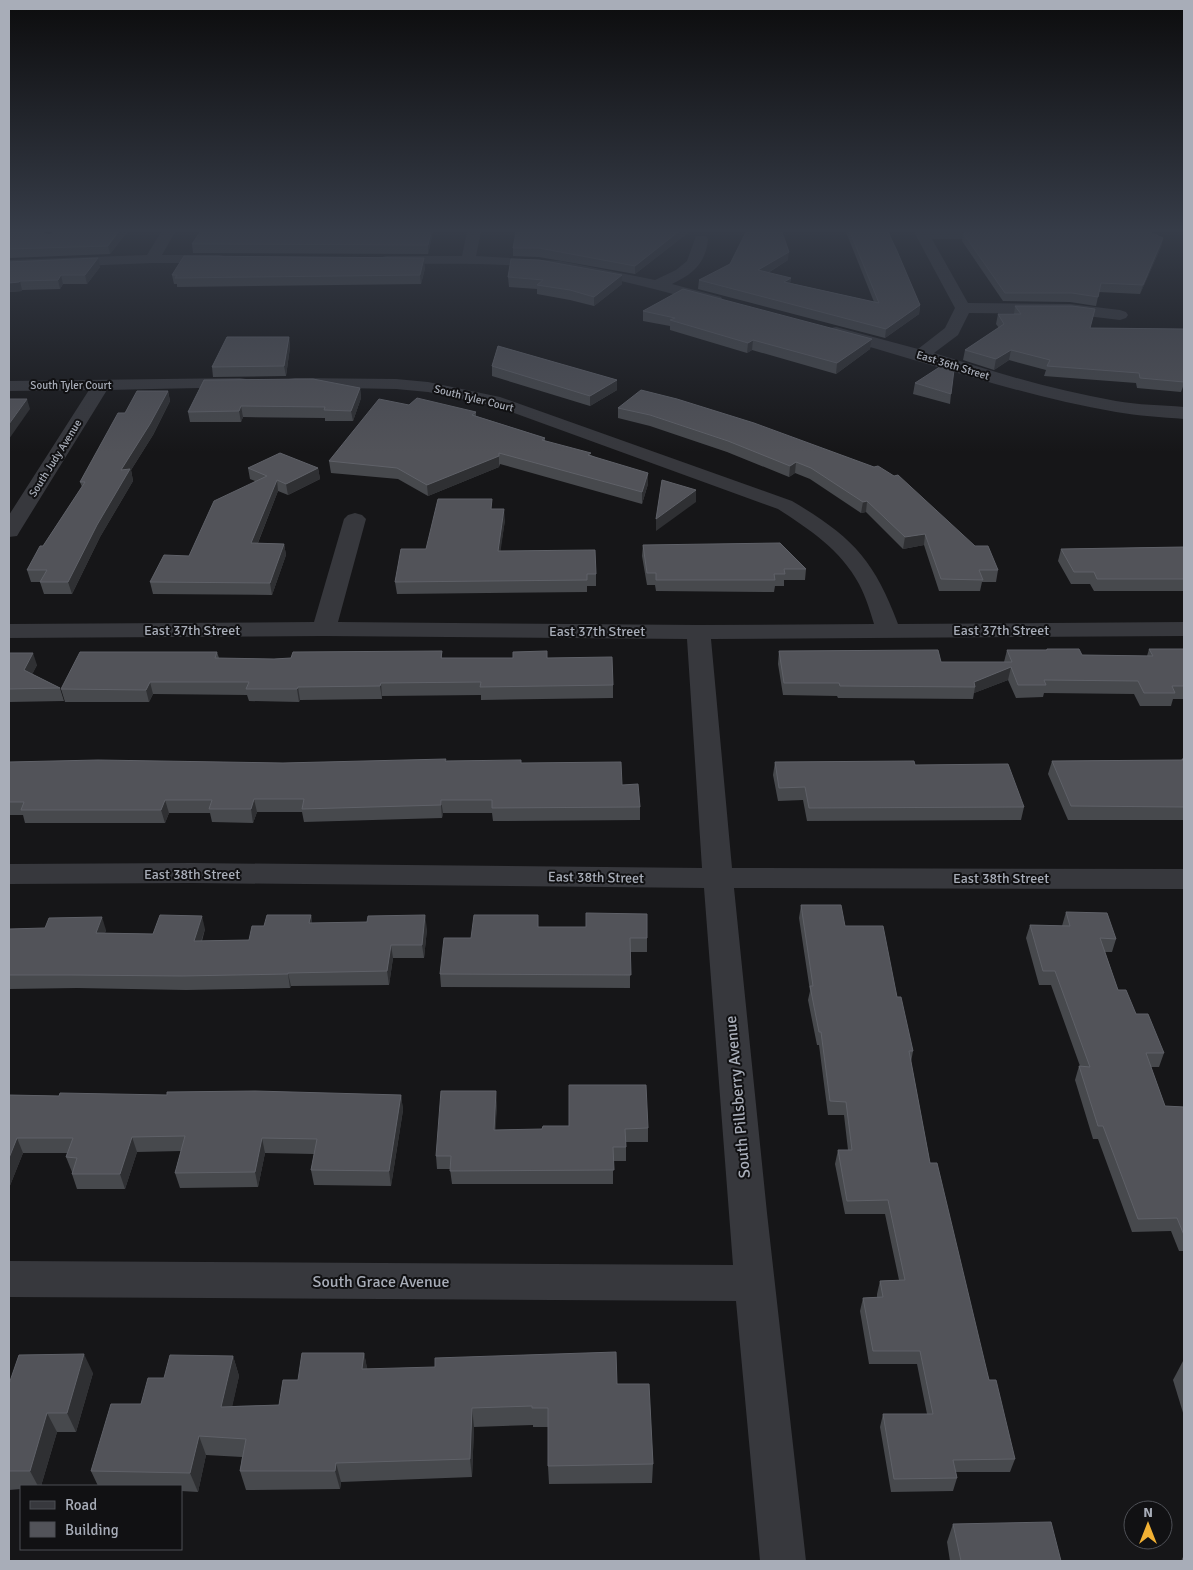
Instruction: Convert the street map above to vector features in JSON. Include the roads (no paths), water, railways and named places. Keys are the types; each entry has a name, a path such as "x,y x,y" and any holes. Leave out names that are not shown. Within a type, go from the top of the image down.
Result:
{"street":[{"path":"963,308 1070,309 1120,315"},
{"path":"921,355 952,331 963,308"},
{"name":"East 36th Street","path":"817,328 921,355 1018,385 1072,398 1118,406 1184,413"},
{"name":"South Tyler Court","path":"9,386 260,383"},
{"name":"South Tyler Court","path":"280,383 396,384 465,394 500,402 785,505 821,527 848,552 870,584 889,631"},
{"name":"South Judy Avenue","path":"9,531 102,384"},
{"path":"324,629 355,519"},
{"name":"East 37th Street","path":"9,631 324,629 698,632 1184,629"},
{"name":"South Pillsberry Avenue","path":"698,632 753,1283 783,1561"},
{"name":"East 38th Street","path":"9,874 192,873 718,878 1181,886"},
{"name":"South Grace Avenue","path":"9,1280 753,1283"}]}
